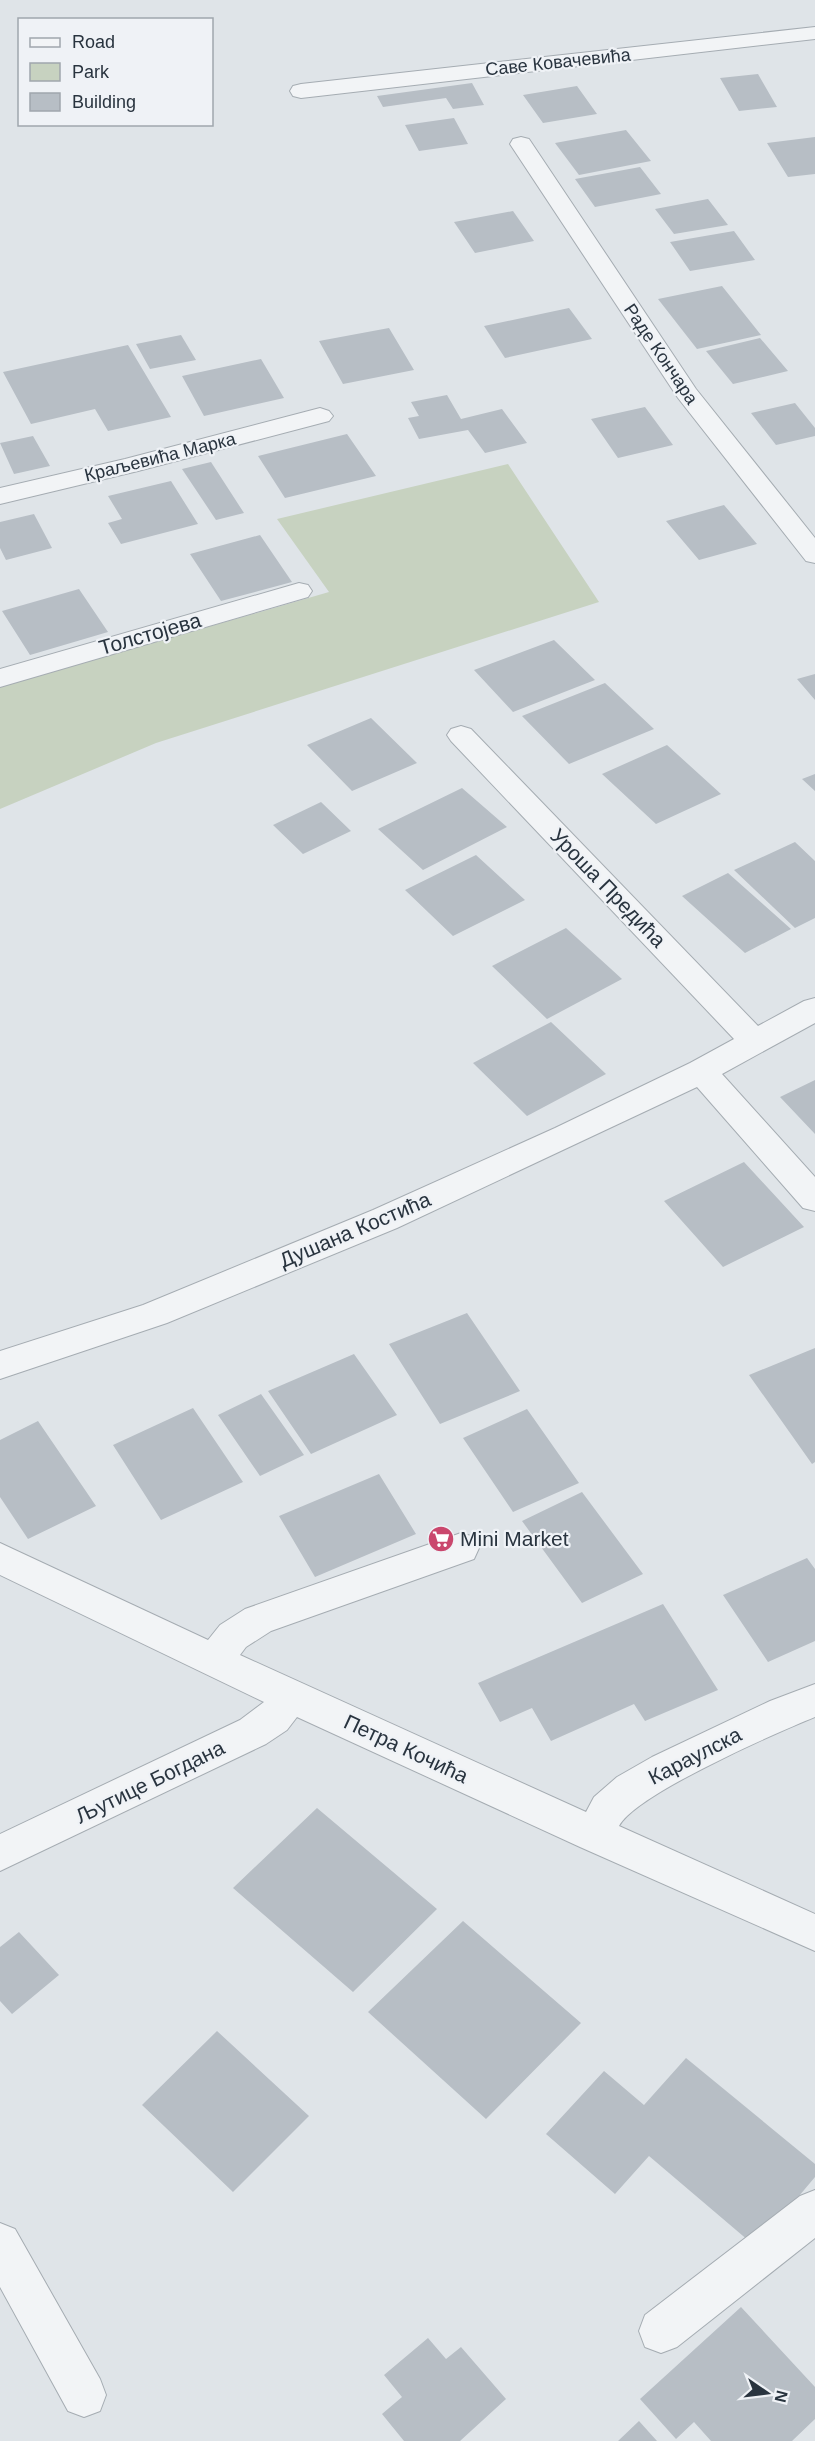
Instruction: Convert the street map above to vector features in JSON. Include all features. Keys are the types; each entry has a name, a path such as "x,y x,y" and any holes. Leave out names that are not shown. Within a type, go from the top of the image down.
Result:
{"street":[{"name":"Саве Ковачевића","path":"301,91 815,33"},
{"name":"Раде Кончара","path":"521,144 687,393 815,555"},
{"name":"Краљевића Марка","path":"0,496 129,466 320,416"},
{"name":"Толстојева","path":"0,678 300,591"},
{"name":"Уроша Предића","path":"461,735 755,1042"},
{"name":"Душана Костића","path":"0,1365 155,1314 364,1227 566,1136 701,1071 815,1010"},
{"path":"701,1071 815,1199"},
{"path":"214,1660 233,1636 258,1620 461,1548"},
{"name":"Петра Кочића","path":"0,1558 291,1697 815,1933"},
{"name":"Љутице Богдана","path":"0,1853 253,1732 274,1718 291,1697"},
{"name":"Караулска","path":"594,1835 608,1809 631,1789 666,1769 815,1700"},
{"path":"661,2331 815,2211"},
{"path":"0,2244 84,2395"}],"green space":[{"path":"508,464 599,602 156,743 0,809 0,687 329,592 277,519"}],"building":[{"path":"758,74 777,107 739,111 720,78"},
{"path":"472,83 484,105 453,109 446,98 383,107 377,96"},
{"path":"577,86 597,114 543,123 523,95"},
{"path":"454,118 468,144 419,151 405,125"},
{"path":"626,130 651,161 579,175 555,143"},
{"path":"815,137 815,174 788,177 767,143"},
{"path":"640,167 661,194 595,207 575,179"},
{"path":"708,199 728,225 674,234 655,209"},
{"path":"513,211 534,241 475,253 454,222"},
{"path":"734,231 755,260 690,271 670,242"},
{"path":"722,286 761,335 697,349 658,299"},
{"path":"569,308 592,339 505,358 484,326"},
{"path":"389,328 414,370 343,384 319,341"},
{"path":"181,335 196,360 150,369 136,344"},
{"path":"760,338 788,371 733,384 706,351"},
{"path":"128,345 171,417 108,431 95,409 31,424 3,372"},
{"path":"261,359 284,398 204,416 182,376"},
{"path":"447,395 461,419 502,409 527,443 485,453 468,430 419,439 408,418 419,416 411,402"},
{"path":"795,403 815,428 815,436 776,445 751,413"},
{"path":"645,407 673,445 618,458 591,419"},
{"path":"347,434 376,476 285,498 258,456"},
{"path":"33,436 50,466 14,474 0,443"},
{"path":"211,462 244,513 216,520 182,469"},
{"path":"171,481 198,524 121,544 108,523 122,519 108,496"},
{"path":"724,505 757,544 699,560 666,521"},
{"path":"34,514 52,548 6,560 0,548 0,522"},
{"path":"260,535 292,582 221,601 190,554"},
{"path":"79,589 108,632 30,655 2,611"},
{"path":"554,640 595,680 513,712 474,670"},
{"path":"815,674 815,700 797,679"},
{"path":"605,683 654,729 569,764 522,716"},
{"path":"371,718 417,763 352,791 307,745"},
{"path":"667,745 721,794 656,824 602,774"},
{"path":"815,774 815,791 802,779"},
{"path":"462,788 507,827 423,870 378,829"},
{"path":"321,802 351,831 303,854 273,825"},
{"path":"795,842 815,861 815,918 795,928 734,870"},
{"path":"476,855 525,900 453,936 405,890"},
{"path":"728,873 791,929 745,953 682,896"},
{"path":"566,928 622,979 547,1019 492,966"},
{"path":"551,1022 606,1074 527,1116 473,1063"},
{"path":"815,1080 815,1134 780,1097"},
{"path":"744,1162 804,1227 723,1267 664,1201"},
{"path":"467,1313 520,1391 440,1424 389,1344"},
{"path":"815,1348 815,1462 812,1464 749,1375"},
{"path":"354,1354 397,1415 311,1454 268,1391"},
{"path":"261,1394 304,1455 260,1476 218,1415"},
{"path":"193,1408 243,1482 161,1520 113,1445"},
{"path":"527,1409 579,1483 513,1512 463,1438"},
{"path":"38,1421 96,1506 28,1539 0,1497 0,1440"},
{"path":"379,1474 416,1534 315,1577 279,1516"},
{"path":"582,1492 643,1574 582,1603 522,1521"},
{"path":"807,1558 815,1569 815,1641 768,1662 723,1595"},
{"path":"663,1604 718,1690 645,1721 634,1704 551,1741 532,1708 500,1722 478,1683"},
{"path":"317,1808 437,1909 353,1992 233,1888"},
{"path":"463,1921 581,2023 486,2119 368,2012"},
{"path":"19,1932 59,1975 12,2014 0,2001 0,1947"},
{"path":"217,2031 309,2116 233,2192 142,2105"},
{"path":"686,2058 815,2164 815,2177 756,2247 649,2156 615,2194 546,2134 604,2071 644,2105"},
{"path":"741,2307 815,2387 815,2419 792,2441 711,2441 694,2422 676,2439 640,2399"},
{"path":"428,2338 446,2359 461,2347 506,2399 460,2441 404,2441 382,2414 402,2397 384,2375"},
{"path":"639,2421 657,2441 618,2441"}],"place":[{"name":"Mini Market","path":"441,1539"}]}
